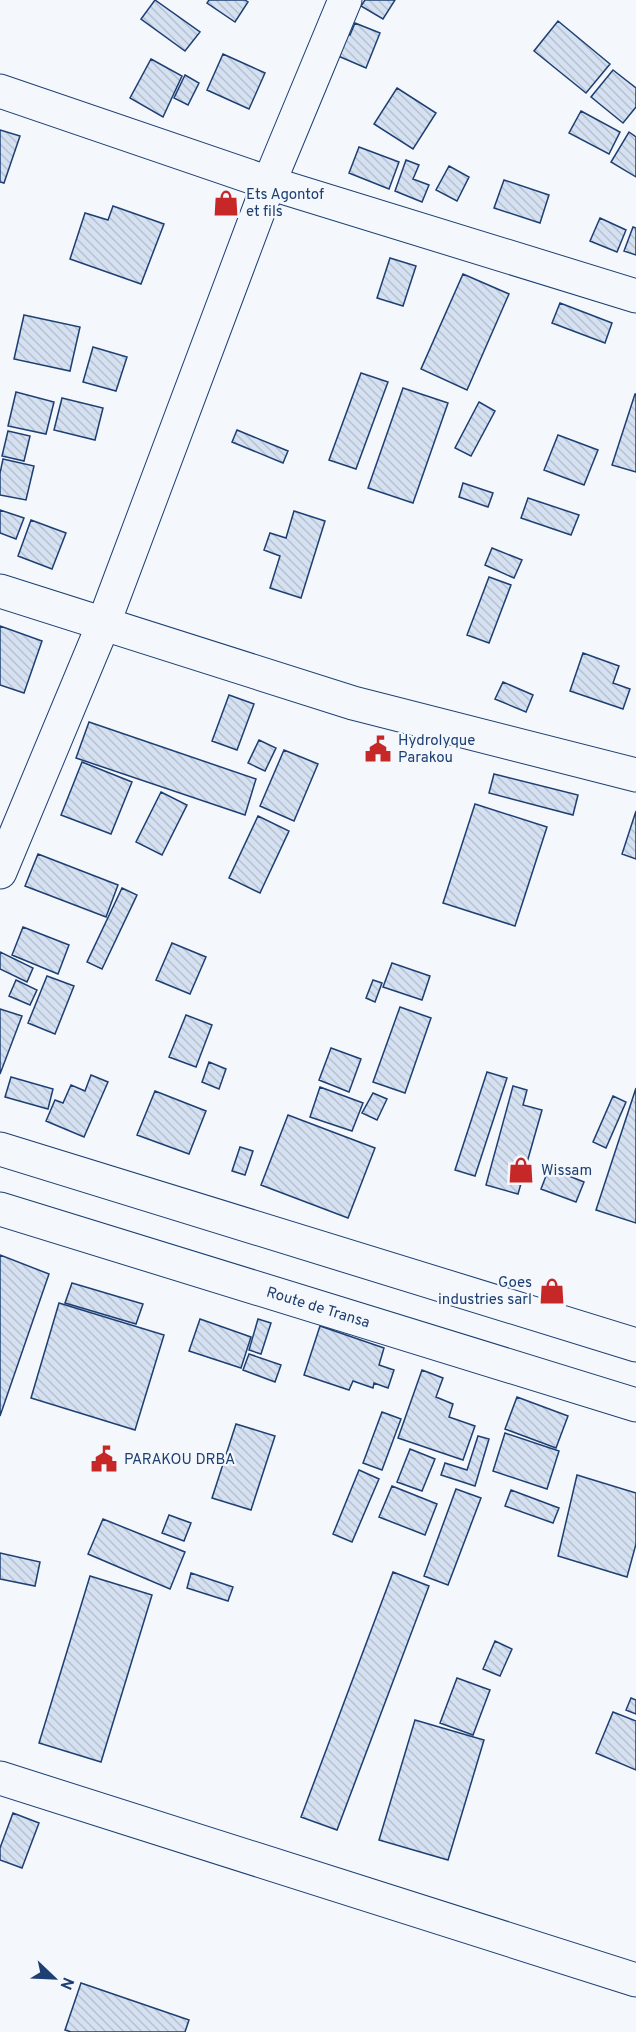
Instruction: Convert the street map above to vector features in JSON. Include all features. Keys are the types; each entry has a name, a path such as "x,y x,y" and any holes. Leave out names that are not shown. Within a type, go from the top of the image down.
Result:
{"street":[{"path":"0,872 103,625 268,183 345,0"},
{"path":"0,92 268,183 636,296"},
{"path":"0,591 353,704 636,775"},
{"path":"0,1149 636,1345"},
{"name":"Route de Transa","path":"0,1209 636,1405"},
{"path":"0,1778 636,1980"}],"building":[{"path":"155,0 200,32 185,51 141,19"},
{"path":"209,0 245,0 248,2 235,22 207,3"},
{"path":"365,0 395,0 383,19 361,6"},
{"path":"558,21 610,64 586,93 534,51"},
{"path":"355,23 380,33 366,68 329,52 338,30 350,35"},
{"path":"223,54 265,73 249,109 207,90"},
{"path":"151,59 182,76 163,117 130,98"},
{"path":"613,70 636,88 636,107 623,123 591,97"},
{"path":"185,75 199,83 188,105 174,98"},
{"path":"397,88 436,113 413,149 374,124"},
{"path":"581,111 620,132 609,154 569,133"},
{"path":"0,130 20,136 4,183 0,182"},
{"path":"629,132 636,137 636,177 611,162"},
{"path":"359,147 399,162 389,189 349,173"},
{"path":"406,160 419,165 413,179 429,185 422,202 395,191"},
{"path":"449,166 469,177 457,201 436,190"},
{"path":"504,180 549,195 540,223 494,208"},
{"path":"113,206 164,224 141,284 70,259 85,213 108,220"},
{"path":"600,218 626,230 617,252 590,241"},
{"path":"633,227 636,228 636,255 624,251"},
{"path":"390,258 416,266 403,306 377,298"},
{"path":"463,274 509,294 467,390 421,369"},
{"path":"560,303 612,323 605,343 552,323"},
{"path":"24,315 80,327 70,371 14,359"},
{"path":"93,347 127,357 116,391 83,382"},
{"path":"361,373 388,382 356,469 329,460"},
{"path":"403,388 448,403 413,503 368,488"},
{"path":"16,392 54,402 46,434 8,426"},
{"path":"636,394 636,472 612,465"},
{"path":"62,398 103,408 95,440 54,430"},
{"path":"479,402 495,411 471,456 455,448"},
{"path":"237,430 288,451 283,463 232,442"},
{"path":"8,431 30,436 24,461 2,456"},
{"path":"558,435 598,450 584,485 544,470"},
{"path":"3,459 34,466 26,500 0,495 0,473"},
{"path":"463,483 493,493 488,507 459,497"},
{"path":"528,498 579,515 571,535 521,518"},
{"path":"0,510 24,518 16,539 0,533"},
{"path":"294,511 325,521 301,598 270,588 280,556 264,550 270,533 286,538"},
{"path":"31,520 66,533 52,569 18,556"},
{"path":"492,548 522,560 514,578 485,565"},
{"path":"489,577 511,585 489,643 467,635"},
{"path":"0,626 42,641 24,693 0,685"},
{"path":"583,653 619,666 613,683 630,689 623,709 570,691"},
{"path":"503,682 533,695 526,712 495,699"},
{"path":"229,695 254,704 237,750 212,741"},
{"path":"89,722 256,779 245,815 76,758"},
{"path":"259,740 276,748 265,771 248,763"},
{"path":"284,750 318,764 294,821 260,806"},
{"path":"82,762 132,782 111,834 61,815"},
{"path":"494,774 578,795 573,815 489,793"},
{"path":"161,792 187,805 162,855 136,842"},
{"path":"475,804 547,827 515,926 443,903"},
{"path":"636,811 636,859 622,854"},
{"path":"258,816 289,831 260,893 229,878"},
{"path":"38,854 118,885 106,917 25,886"},
{"path":"122,888 137,895 102,969 87,962"},
{"path":"23,927 69,945 58,974 12,955"},
{"path":"172,943 206,957 190,994 156,980"},
{"path":"0,952 33,968 27,982 0,969"},
{"path":"392,963 430,976 422,1000 383,987"},
{"path":"47,976 74,986 55,1034 28,1023"},
{"path":"16,980 37,990 30,1005 9,996"},
{"path":"373,980 382,983 375,1002 366,998"},
{"path":"400,1007 431,1018 405,1093 373,1082"},
{"path":"0,1009 22,1016 0,1074"},
{"path":"186,1015 212,1025 196,1067 169,1057"},
{"path":"331,1048 361,1059 349,1092 319,1080"},
{"path":"209,1062 226,1069 219,1089 202,1082"},
{"path":"487,1072 507,1078 475,1176 455,1170"},
{"path":"91,1075 108,1082 84,1137 46,1121 55,1100 63,1103 71,1085 85,1091"},
{"path":"11,1077 53,1089 48,1109 5,1097"},
{"path":"513,1086 527,1090 523,1105 542,1110 518,1194 486,1185"},
{"path":"320,1087 363,1103 352,1131 310,1117"},
{"path":"636,1088 636,1223 596,1210"},
{"path":"155,1091 206,1111 189,1154 137,1135"},
{"path":"373,1093 387,1099 377,1120 362,1113"},
{"path":"613,1096 626,1102 606,1148 593,1142"},
{"path":"288,1115 375,1148 348,1218 261,1185"},
{"path":"240,1147 253,1151 245,1175 232,1171"},
{"path":"549,1168 584,1182 576,1202 541,1189"},
{"path":"0,1255 49,1274 0,1416"},
{"path":"72,1283 143,1304 136,1324 65,1303"},
{"path":"59,1303 164,1335 135,1430 31,1398"},
{"path":"200,1319 251,1337 241,1368 189,1351"},
{"path":"258,1319 271,1323 261,1354 249,1350"},
{"path":"320,1326 384,1348 379,1365 394,1370 388,1388 374,1383 373,1388 353,1381 349,1390 304,1375"},
{"path":"249,1354 281,1365 275,1382 243,1370"},
{"path":"422,1370 443,1378 436,1397 453,1404 449,1417 475,1426 463,1460 398,1438"},
{"path":"517,1397 568,1416 556,1448 505,1429"},
{"path":"382,1412 401,1419 382,1470 363,1463"},
{"path":"236,1424 275,1436 251,1510 212,1498"},
{"path":"505,1433 559,1451 547,1489 493,1471"},
{"path":"478,1436 489,1439 475,1486 441,1475 445,1463 467,1470"},
{"path":"410,1449 435,1459 422,1491 397,1482"},
{"path":"359,1470 379,1479 352,1542 333,1534"},
{"path":"577,1475 636,1493 636,1544 627,1577 558,1556"},
{"path":"392,1486 437,1504 425,1535 379,1517"},
{"path":"456,1489 481,1498 448,1585 424,1576"},
{"path":"511,1490 559,1508 553,1523 505,1506"},
{"path":"169,1515 191,1523 184,1541 162,1533"},
{"path":"103,1519 185,1552 170,1589 88,1554"},
{"path":"0,1553 40,1562 35,1586 0,1579"},
{"path":"393,1572 429,1586 337,1830 301,1817"},
{"path":"191,1573 233,1587 228,1601 187,1588"},
{"path":"90,1576 152,1595 101,1762 39,1743"},
{"path":"495,1641 512,1649 500,1676 483,1669"},
{"path":"457,1678 490,1690 473,1735 440,1723"},
{"path":"631,1698 636,1700 636,1714 626,1710"},
{"path":"613,1712 636,1721 636,1770 596,1753"},
{"path":"415,1720 484,1740 448,1860 379,1840"},
{"path":"13,1813 39,1823 22,1868 0,1860 0,1848"},
{"path":"81,1983 189,2020 185,2032 71,2032 65,2030"}],"place":[{"name":"Ets Agontof et fils","path":"226,203"},
{"name":"Hydrolyque Parakou","path":"378,749"},
{"name":"Wissam","path":"521,1170"},
{"name":"Goes industries sarl","path":"552,1291"},
{"name":"PARAKOU DRBA","path":"104,1459"}]}
